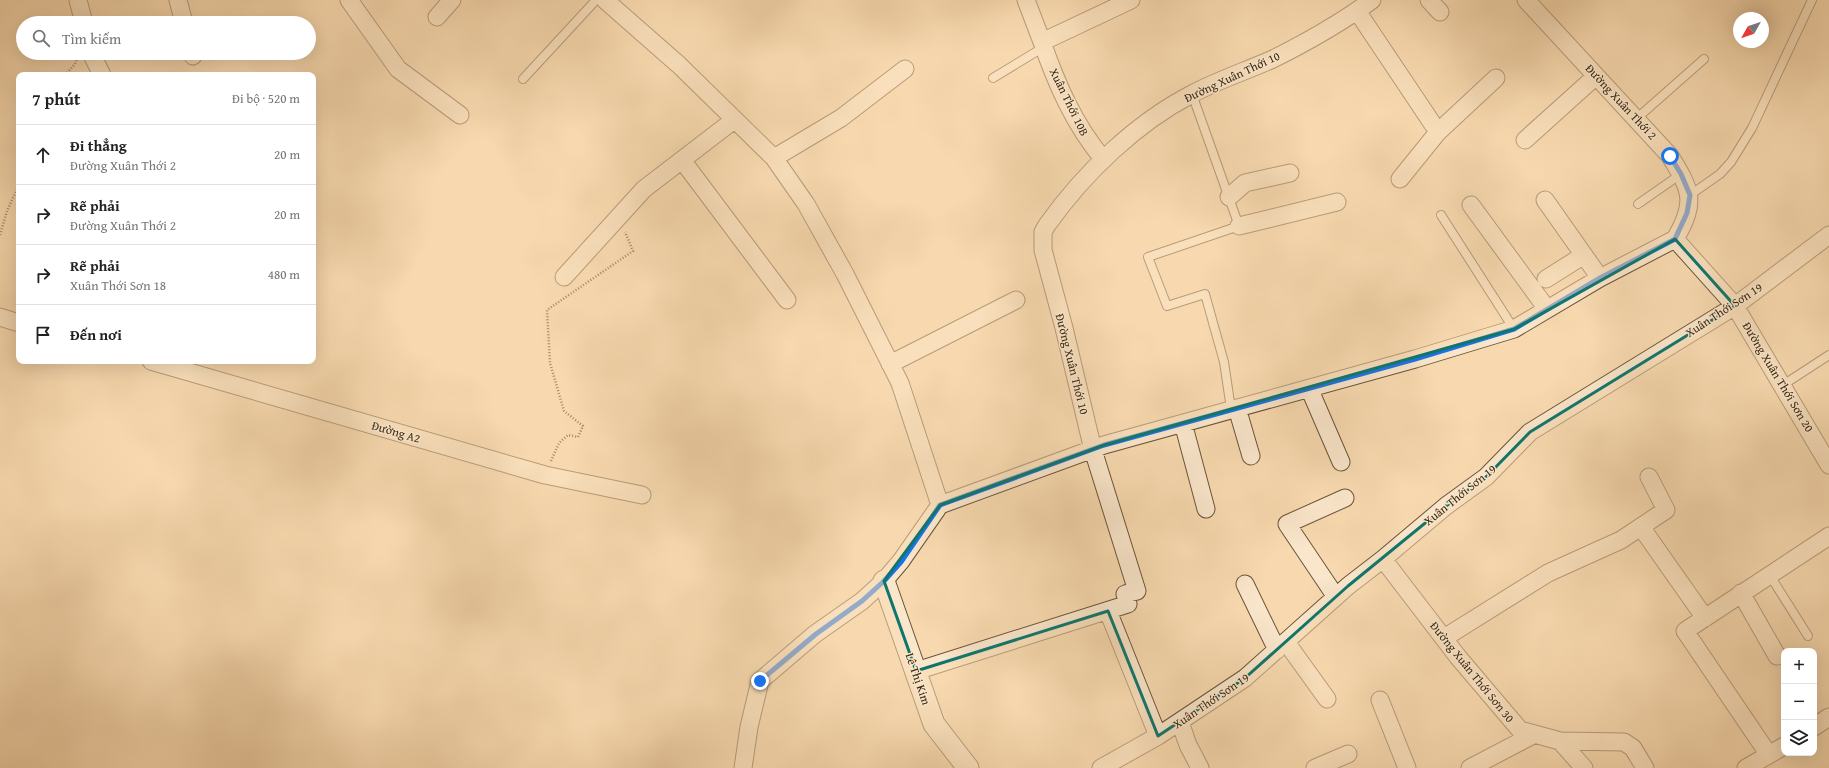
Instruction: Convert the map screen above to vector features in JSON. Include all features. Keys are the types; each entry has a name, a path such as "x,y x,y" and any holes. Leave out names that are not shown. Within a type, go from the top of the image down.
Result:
{"street":[{"path":"78,0 82,16"},
{"path":"178,0 182,16"},
{"path":"349,0 398,69 460,115"},
{"path":"437,17 452,0"},
{"path":"605,0 679,65 774,158 806,204 845,274 900,383 940,505"},
{"name":"Xuân Thới 10B","path":"1026,0 1056,80 1078,125 1103,159"},
{"path":"1043,45 1131,0"},
{"name":"Đường Xuân Thới 10","path":"1108,611 1128,604 1125,594 1137,591 1092,450 1064,328 1043,250 1043,232 1052,218 1103,159 1144,123 1192,94 1273,58 1357,11 1372,0"},
{"name":"Đường Xuân Thới 2","path":"1527,0 1670,156 1681,174 1690,195"},
{"path":"1357,11 1438,132"},
{"path":"94,60 100,72"},
{"path":"774,158 841,118 905,70"},
{"path":"1525,140 1596,76"},
{"path":"1400,178 1438,132 1496,78"},
{"path":"564,277 644,189 734,120"},
{"path":"682,160 787,300"},
{"path":"1229,197 1245,183 1290,173"},
{"path":"743,768 749,727 760,681 816,634 862,601 884,581 901,562 940,505 1092,450 1514,329 1600,278 1675,239 1687,213 1690,195"},
{"path":"1545,200 1600,278"},
{"path":"1239,226 1337,202"},
{"path":"1471,206 1547,309"},
{"name":"Xuân Thới Sơn 19","path":"1102,768 1158,736 1245,678 1336,598 1446,506 1486,477 1530,432 1735,306 1829,235"},
{"name":"Đường Xuân Thới Sơn 20","path":"1675,239 1735,306 1829,465"},
{"path":"1546,278 1584,255"},
{"path":"890,364 1016,300"},
{"path":"0,317 16,322"},
{"name":"Đường A2","path":"161,364 545,475 642,495"},
{"path":"1309,388 1341,462"},
{"path":"1234,409 1251,456"},
{"path":"1183,423 1206,509"},
{"path":"1444,638 1548,573 1621,540 1666,510 1649,477"},
{"path":"1336,598 1287,524 1346,498"},
{"path":"1641,527 1705,618"},
{"path":"1769,754 1685,631 1769,574 1829,536"},
{"name":"Đường Xuân Thới Sơn 30","path":"1383,559 1458,657 1520,730 1560,742 1624,742 1633,748 1645,768"},
{"name":"Lê Thị Kim","path":"884,581 934,724 968,768"},
{"path":"1245,584 1282,646 1327,699"},
{"path":"1741,593 1777,656"},
{"path":"916,671 1108,611 1158,736"},
{"path":"1380,700 1407,768"},
{"path":"1817,725 1829,717"},
{"path":"1180,722 1188,746 1200,768"},
{"path":"1470,768 1535,734"},
{"path":"1560,742 1584,768"},
{"path":"1746,768 1781,748"},
{"path":"1315,768 1348,754"}],"lane":[{"path":"523,78 596,0"},
{"path":"1690,195 1720,174 1734,157 1752,128 1812,0"},
{"path":"993,78 1043,45"},
{"path":"1636,119 1704,59"},
{"path":"1192,94 1239,226 1148,257 1167,306 1206,294 1224,362 1234,409"},
{"path":"1638,204 1681,174"},
{"path":"1441,215 1514,329"},
{"path":"1783,385 1829,355"},
{"path":"1769,574 1808,636"}],"path":[{"path":"68,72 77,60"},
{"path":"0,235 7,211 16,192"},
{"path":"545,475 559,443 568,435 578,437 583,426 564,411 550,364 547,310 634,251 619,216"}],"highlighted area":[{"path":"1675,239 1735,306 1530,432 1486,477 1446,506 1348,586 1245,678 1158,736 1108,611 916,671 884,581 940,505 1104,445 1514,329"}],"route":[{"path":"760,681 816,634 862,601 884,581 901,562 940,505 1104,445 1415,359 1514,329 1525,324 1547,309 1600,278 1675,239 1683,226 1689,205 1690,195 1681,174 1670,156"}]}
